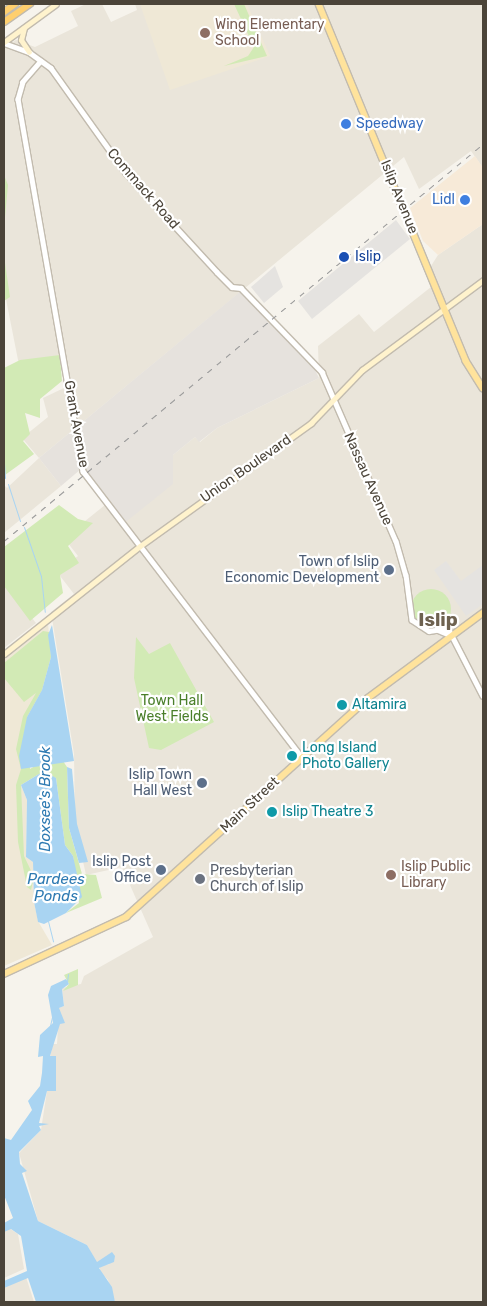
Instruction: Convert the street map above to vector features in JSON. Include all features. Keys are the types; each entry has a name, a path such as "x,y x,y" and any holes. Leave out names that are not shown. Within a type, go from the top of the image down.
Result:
{"highway":[{"path":"4,12 15,4"},
{"path":"4,22 30,4"}],"main road":[{"path":"4,43 56,4"},
{"name":"Islip Avenue","path":"319,4 466,361 483,388"},
{"path":"25,27 21,38 29,52"},
{"name":"Union Boulevard","path":"4,654 140,546 311,423 362,370 483,280"},
{"name":"Main Street","path":"4,974 126,917 368,698 483,613"}],"street":[{"name":"Commack Road","path":"4,43 29,52 61,80 126,173 217,272 232,287 241,288 265,314"},
{"name":"Grant Avenue","path":"41,61 21,85 18,102 83,472 302,757"},
{"name":"Nassau Avenue","path":"265,314 322,372 396,541 406,575 412,620 424,629 438,630 451,636"},
{"path":"451,636 483,696"}],"shaded area":[{"path":"86,4 102,4 111,22 137,10 135,4 483,4 483,168 471,151 419,189 404,157 39,458 22,438 48,417 43,398 66,387 60,357 19,365 4,289 4,48 16,40 35,47 78,26 71,11"},
{"name":"Wing Elementary School","path":"140,4 247,4 270,56 170,90"},
{"path":"475,156 483,168 483,224 438,255 423,241 410,208"},
{"path":"396,220 410,239 312,319 298,301"},
{"path":"483,224 483,1302 115,1302 108,1280 100,1271 100,1266 110,1264 96,1262 87,1245 38,1221 19,1153 41,1130 47,1091 56,1091 55,1056 50,1057 53,1044 57,1044 59,1008 64,1006 62,988 81,984 84,976 153,937 122,867 86,875 75,825 74,754 51,612 74,594 57,572 78,556 64,538 105,505 121,525 173,455 195,437 200,442 217,428 319,378 318,346 359,314 374,332 431,287 431,266 438,255"},
{"path":"275,266 283,287 264,303 251,287"},
{"path":"241,291 311,362 319,378 217,428 199,442 195,437 173,455 173,484 122,525 81,469 61,486 39,458"},
{"path":"39,458 61,486 4,533 4,485 7,488"},
{"path":"446,561 461,581 483,565 483,604 466,616 434,570"},
{"path":"4,583 36,623 4,648"},
{"path":"48,623 51,657 21,769 21,785 27,800 26,857 33,862 34,902 38,921 52,945 4,966 4,659"},
{"path":"9,1228 18,1234 24,1269 4,1278 4,1230"},
{"path":"26,1277 34,1302 4,1302 4,1286"}],"green space":[{"path":"234,4 244,4 267,56 224,66 248,56 254,47"},
{"path":"4,175 8,185 4,228"},
{"path":"4,256 10,297 4,301"},
{"path":"60,355 62,381 40,399 40,418 25,413 30,434 23,441 34,454 5,475 4,368 20,360"},
{"path":"59,505 78,519 93,523 68,546 79,563 60,575 63,593 30,621 4,586 4,547"},
{"path":"431,589 445,595 451,609 445,623 431,629 417,623 411,609 417,595"},
{"path":"43,631 49,632 51,657 42,690 27,717 30,769 40,763 63,761 67,767 69,828 82,874 96,875 102,898 66,913 79,903 73,856 65,845 56,778 39,774 21,785 24,856 34,877 31,890 27,887 18,842 16,785 21,769 16,749 23,716 36,693 24,702 4,678 4,663"},
{"name":"Town Hall West Fields","path":"136,637 149,654 170,643 214,722 161,750 149,748 134,678"},
{"path":"78,969 78,985 63,991 69,984 64,975"}],"water":[{"path":"52,625 74,761 21,769 19,756 27,717 42,690 51,657 48,635"},
{"name":"Pardees Ponds","path":"67,767 72,769 77,824 88,862 79,863 69,828"},
{"name":"Pardees Ponds","path":"44,771 56,778 65,845 73,856 82,897 66,913 44,924 38,922 34,902 33,862 26,857 27,800 21,785"},
{"path":"66,979 69,984 62,989 64,1006 59,1008 65,1023 60,1024 50,1056 56,1056 56,1091 47,1091 39,1123 49,1124 39,1126 41,1130 19,1152 20,1164 27,1171 22,1173 38,1221 87,1245 97,1262 112,1252 115,1256 114,1262 99,1268 112,1287 115,1302 36,1302 28,1278 4,1288 4,1281 27,1271 21,1236 11,1229 4,1232 4,1223 13,1218 4,1195 4,1138 11,1140 32,1110 28,1101 40,1086 42,1073 43,1056 38,1057 40,1035 53,1023 48,995 51,986"}],"waterway":[{"name":"Doxsee's Brook","path":"4,463 5,478"},
{"name":"Doxsee's Brook","path":"8,484 20,521"},
{"name":"Doxsee's Brook","path":"24,527 41,576 45,612"},
{"name":"Doxsee's Brook","path":"44,761 44,772"},
{"name":"Doxsee's Brook","path":"48,921 53,941"},
{"name":"Doxsee's Brook","path":"67,982 68,974"},
{"path":"49,1030 52,1017"}],"railway":[{"path":"4,541 483,144"}],"place":[{"name":"Wing Elementary School","path":"205,33"},
{"name":"Speedway","path":"346,124"},
{"name":"Lidl","path":"465,200"},
{"name":"Islip","path":"344,257"},
{"name":"Town of Islip Economic Development","path":"389,570"},
{"name":"Altamira","path":"342,705"},
{"name":"Long Island Photo Gallery","path":"292,756"},
{"name":"Islip Town Hall West","path":"202,783"},
{"name":"Islip Theatre 3","path":"272,812"},
{"name":"Islip Post Office","path":"161,870"},
{"name":"Islip Public Library","path":"391,875"},
{"name":"Presbyterian Church of Islip","path":"200,879"}],"district":[{"name":"Islip","path":"438,620"}]}
